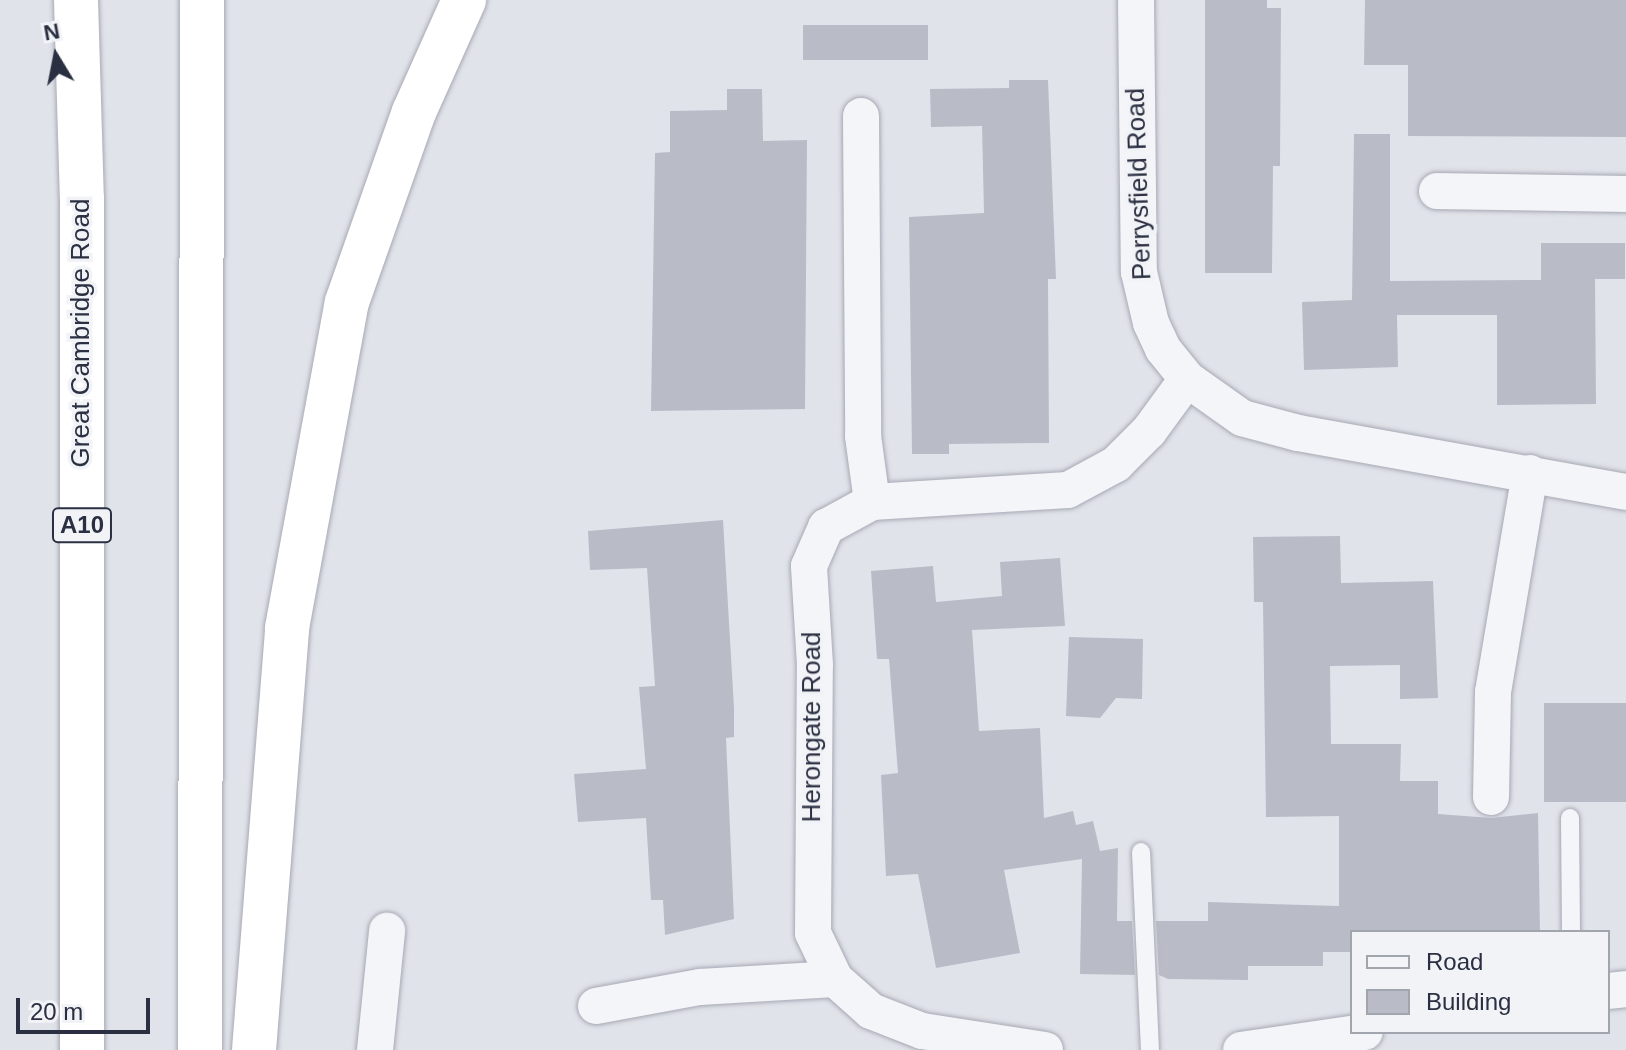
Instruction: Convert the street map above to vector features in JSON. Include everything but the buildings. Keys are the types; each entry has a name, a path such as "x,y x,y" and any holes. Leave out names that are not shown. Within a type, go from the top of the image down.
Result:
{"highway":[{"name":"Great Cambridge Road","path":"76,0 82,199 82,1050"},
{"path":"200,1050 202,0"},
{"path":"254,1050 287,628 347,302 414,112 464,0"}],"street":[{"name":"Perrysfield Road","path":"1136,0 1139,272 1151,323 1163,349 1187,379 1242,418 1298,433 1626,492"},
{"path":"861,116 863,422 872,502"},
{"path":"1437,191 1626,194"},
{"name":"Herongate Road","path":"1033,1049 922,1031 871,1011 835,979 813,933 815,665 809,566 826,527 872,502 920,495 1012,497 1068,490 1116,464 1149,431 1187,379"},
{"path":"1491,797 1493,692 1530,473"},
{"path":"375,1050 387,931"},
{"path":"596,1006 700,987 835,979"},
{"path":"1241,1050 1351,1034"}],"lane":[{"path":"1570,818 1571,930"},
{"path":"1141,852 1150,1050"}]}
